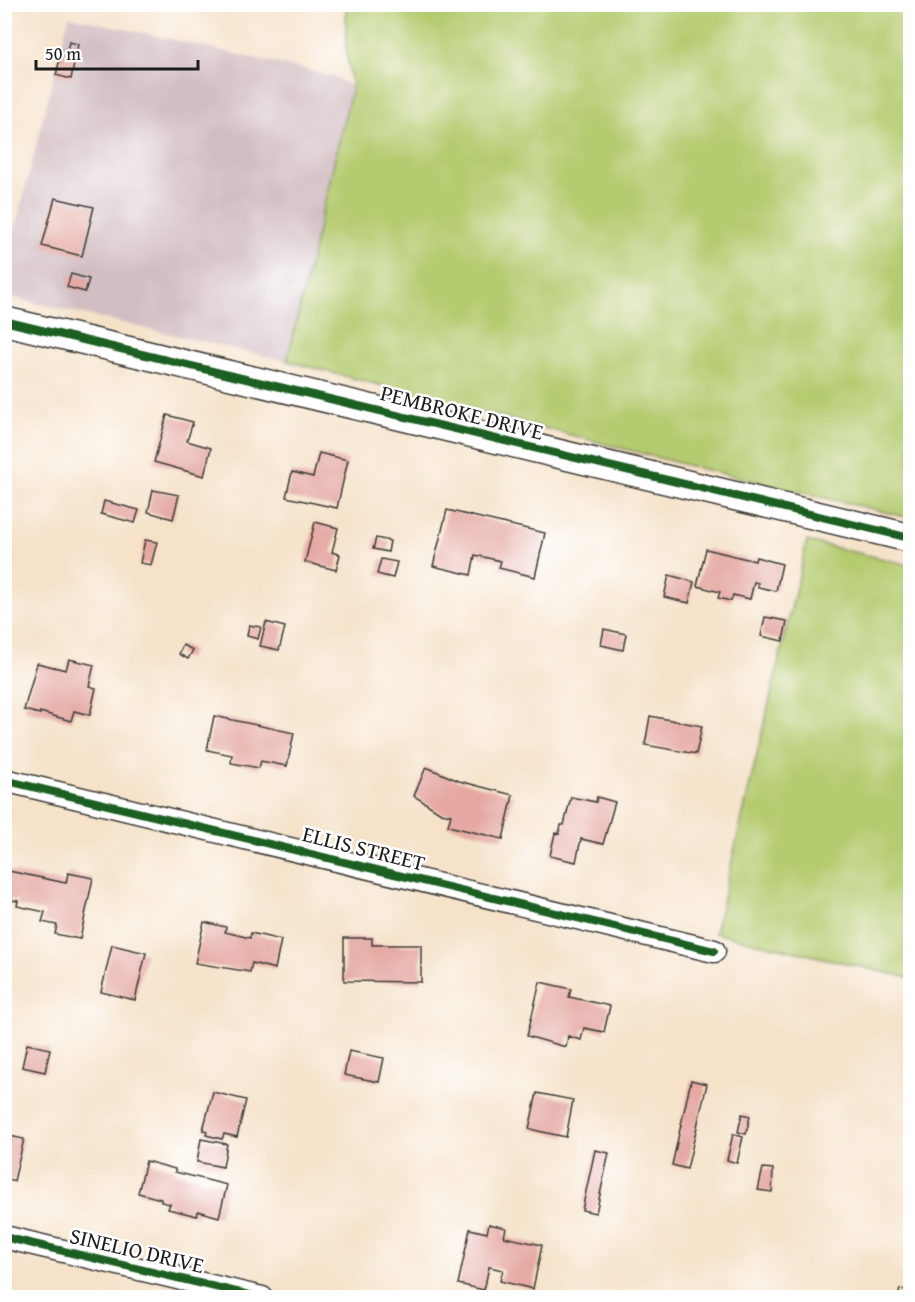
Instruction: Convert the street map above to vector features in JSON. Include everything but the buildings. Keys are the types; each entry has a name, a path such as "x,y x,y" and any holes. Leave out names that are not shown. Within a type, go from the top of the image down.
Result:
{"street":[{"name":"PEMBROKE DRIVE","path":"4,321 910,538"},
{"name":"ELLIS STREET","path":"4,780 714,951"},
{"name":"SINELIO DRIVE","path":"4,1237 262,1298"}],"shaded area":[{"path":"69,16 332,76 352,87 287,361 5,296 5,268"}],"green space":[{"path":"346,5 910,5 910,518 690,466 287,361 352,87 346,50"},
{"path":"807,541 910,565 910,978 715,933"}],"cycle path":[{"path":"4,321 910,538"},
{"path":"4,780 714,951"},
{"path":"4,1237 262,1298"}]}
